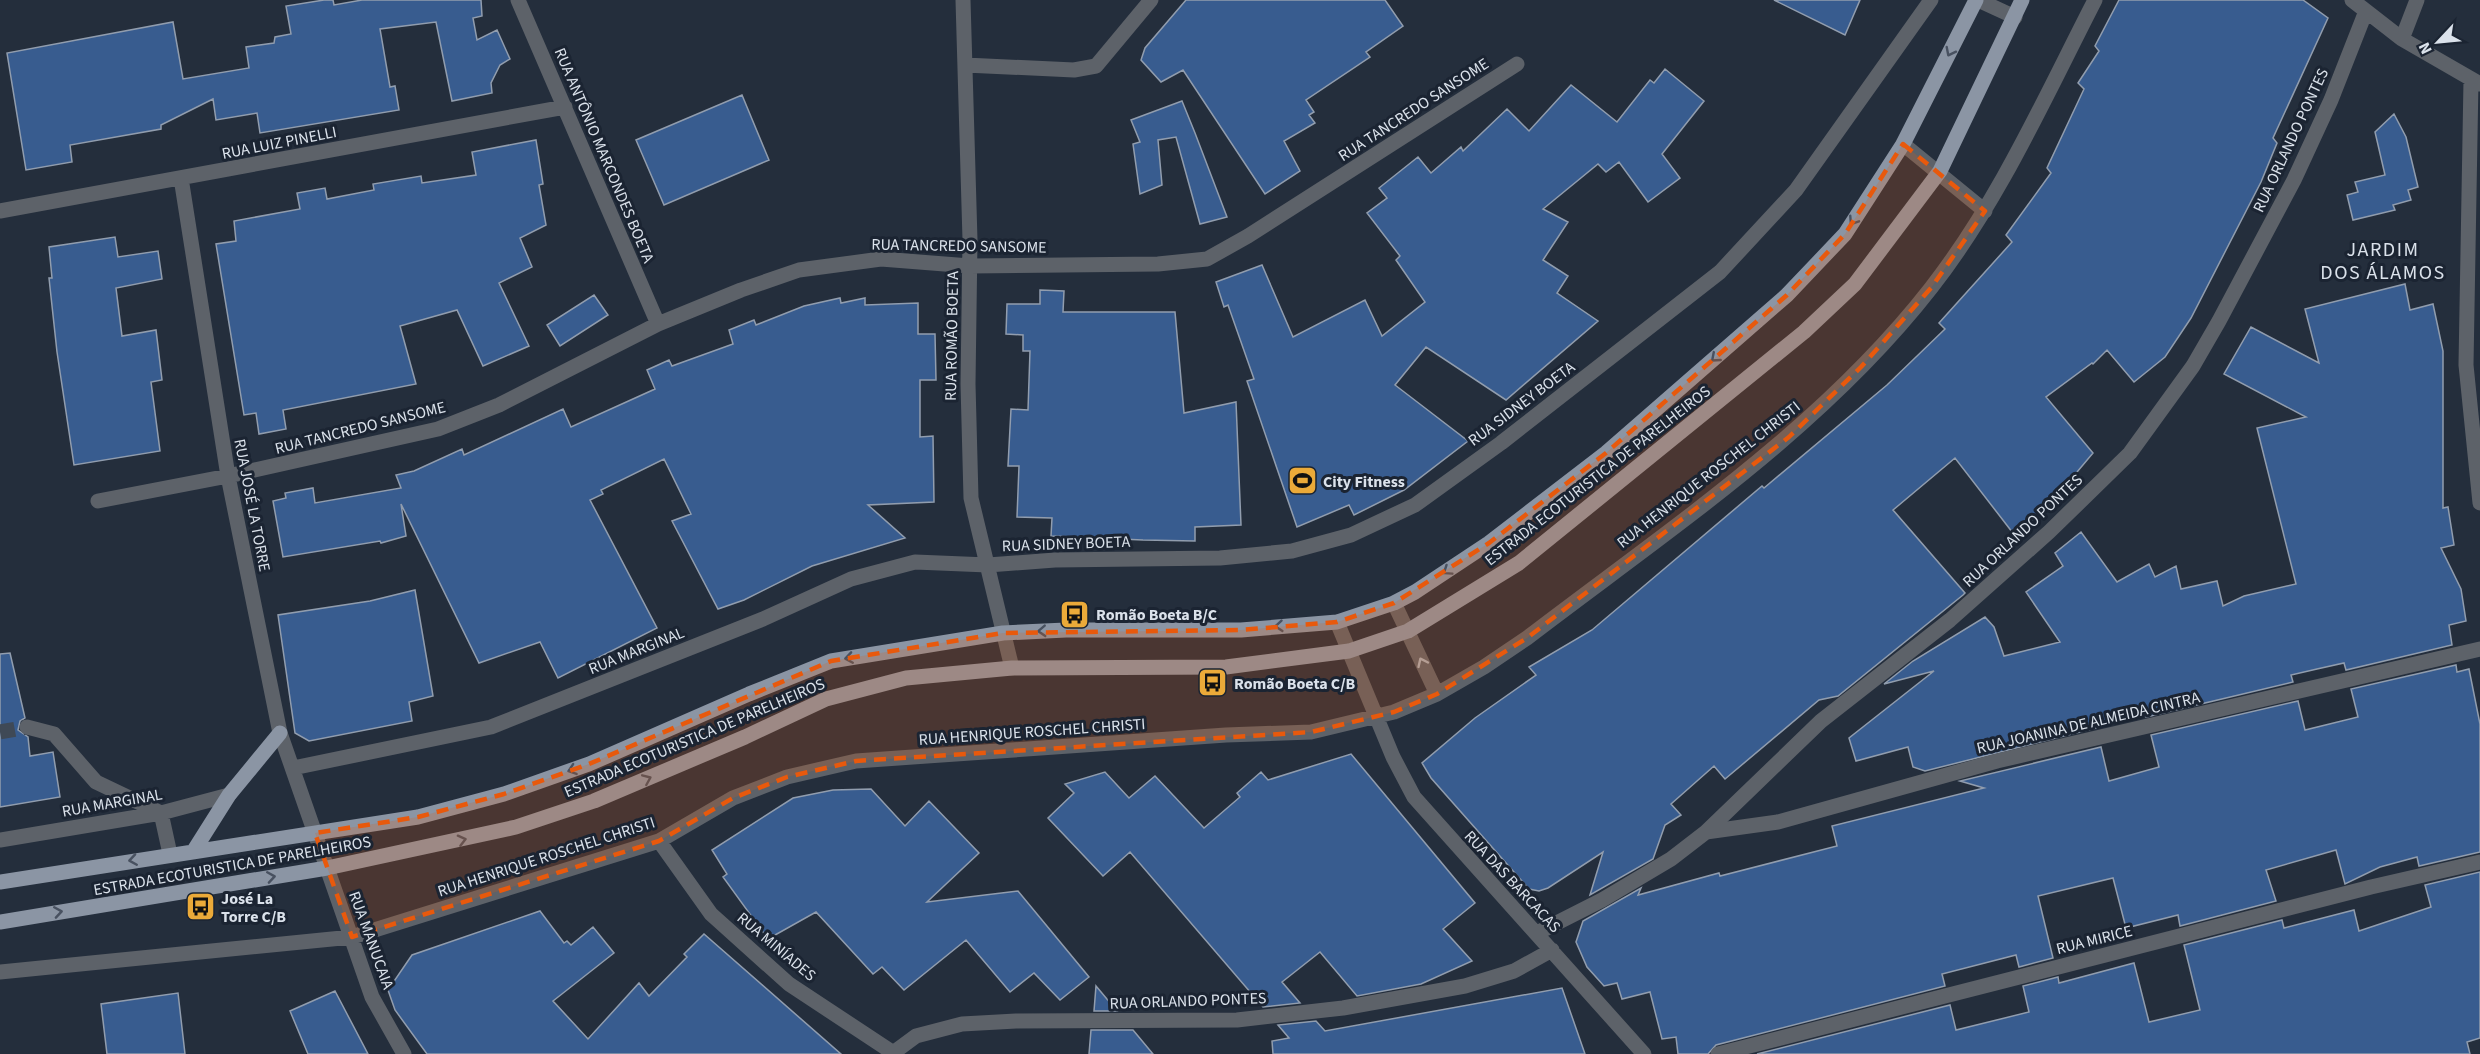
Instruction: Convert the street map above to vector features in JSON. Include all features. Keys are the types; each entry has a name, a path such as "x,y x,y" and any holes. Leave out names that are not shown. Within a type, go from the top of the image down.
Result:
{"main road":[{"name":"ESTRADA ECOTURISTICA DE PARELHEIROS","path":"0,882 418,817 504,794 589,764 831,661 1003,633 1066,630 1241,630 1337,622 1395,603 1489,543 1606,453 1787,295 1845,234 1904,144 1977,0"},
{"name":"ESTRADA ECOTURISTICA DE PARELHEIROS","path":"0,922 327,868 516,827 594,801 745,738 826,699 906,678 1012,668 1226,667 1349,651 1408,631 1519,563 1804,332 1855,284 1940,171 2022,0"},
{"path":"194,852 229,795 280,733"}],"street":[{"name":"RUA ANTÔNIO MARCONDES BOETA","path":"518,0 658,324"},
{"name":"RUA ROMÃO BOETA","path":"963,0 970,266 968,414 971,498 977,533 988,565 1012,668"},
{"path":"965,65 1074,70 1096,66 1151,0"},
{"name":"RUA SIDNEY BOETA","path":"988,565 1055,560 1220,558 1292,551 1351,535 1415,505 1501,443 1720,272 1796,190 1931,0"},
{"path":"1977,0 2014,17"},
{"name":"RUA HENRIQUE ROSCHEL CHRISTI","path":"0,972 352,937 659,841 733,798 787,777 856,761 1226,735 1311,732 1378,717 1437,694 1484,667 1527,638 1789,436 1862,367 1931,288 1985,212 2095,0"},
{"path":"2352,0 2402,39 2475,82 2466,365 2480,503"},
{"path":"2402,39 2417,0"},
{"name":"RUA ORLANDO PONTES","path":"1537,933 1612,894 1671,859 1706,832 1821,721 1950,620 2049,532 2130,453 2193,366 2219,321 2308,150 2331,100 2366,11"},
{"name":"RUA TANCREDO SANSOME","path":"98,501 228,476 438,429 499,405 658,324 741,290 800,270 880,259 970,266 1158,264 1208,259 1248,236 1517,64"},
{"name":"RUA LUIZ PINELLI","path":"0,212 565,107"},
{"path":"1904,144 1940,171 1985,212"},
{"name":"RUA JOSÉ LA TORRE","path":"181,178 228,476 280,733 315,833"},
{"name":"RUA MARGINAL","path":"293,768 491,728 763,619 852,579 915,562 988,565"},
{"path":"1395,603 1437,694"},
{"path":"1337,622 1378,717"},
{"name":"RUA JOANINA DE ALMEIDA CINTRA","path":"1706,832 1778,822 1997,761 2480,649"},
{"name":"RUA DAS BARCACAS","path":"1378,717 1393,757 1414,797 1483,877 1537,933 1644,1054"},
{"path":"27,727 54,734 96,782 161,813 170,854"},
{"name":"RUA MARGINAL","path":"0,840 161,813 229,795"},
{"name":"RUA MANUCAIA","path":"315,833 372,997 404,1054"},
{"name":"RUA MINÍADES","path":"659,841 711,914 789,984 894,1054"},
{"name":"RUA MIRICE","path":"1718,1054 2359,890 2480,862"},
{"name":"RUA ORLANDO PONTES","path":"894,1054 916,1036 962,1024 1016,1021 1237,1020 1343,1008 1465,986 1514,971 1552,950"}],"highlighted area":[{"path":"1903,144 1985,211 1931,288 1861,367 1789,437 1527,638 1437,694 1394,712 1311,732 856,761 787,777 733,798 659,841 352,937 315,833 418,817 504,794 589,764 831,661 1003,633 1241,630 1337,622 1394,603 1489,543 1606,453 1787,295 1845,234"}],"building":[{"path":"333,0 334,5 362,0 481,0 482,16 473,18 477,40 497,30 510,59 500,65 491,83 492,93 452,101 436,22 380,29 390,87 395,86 399,110 260,133 257,113 216,120 213,99 161,125 161,129 70,145 72,162 26,170 7,53 173,22 183,79 249,68 246,47 274,43 275,37 291,34 286,6"},
{"path":"1186,0 1385,0 1403,26 1366,52 1370,57 1306,100 1314,112 1309,115 1315,123 1284,141 1300,171 1265,194 1183,70 1161,82 1141,60 1145,48"},
{"path":"1774,0 1860,0 1845,35"},
{"path":"2119,0 2303,0 2328,18 2273,138 2277,143 2261,182 2191,318 2165,357 2134,382 2107,350 2093,364 2046,397 2093,453 2035,522 2033,519 2016,537 1955,458 1893,510 1965,593 1963,595 1838,696 1819,700 1725,779 1714,766 1671,804 1681,815 1665,825 1653,859 1590,895 1603,852 1548,888 1539,891 1529,889 1431,778 1422,763 1475,718 1536,675 1529,667 1592,630 1762,486 1764,488 1887,385 1945,329 1939,323 2012,242 2006,235 2051,173 2047,168 2084,89 2078,83 2099,51 2095,46"},
{"path":"1665,69 1704,101 1662,154 1680,178 1648,202 1619,162 1606,172 1598,164 1543,209 1568,222 1543,260 1568,276 1557,293 1598,321 1506,400 1426,347 1395,385 1468,441 1404,490 1354,515 1349,505 1297,527 1247,381 1254,379 1228,305 1224,307 1216,282 1262,265 1293,337 1365,300 1382,336 1425,302 1396,260 1400,256 1367,213 1387,198 1379,188 1418,157 1431,173 1461,147 1463,151 1507,109 1529,131 1571,85 1617,122 1650,80 1654,83"},
{"path":"742,95 769,160 664,205 636,140"},
{"path":"1182,101 1227,217 1200,224 1176,137 1158,140 1162,185 1140,194 1133,144 1140,142 1131,120"},
{"path":"2394,114 2406,137 2418,187 2408,190 2411,200 2393,205 2395,210 2353,220 2347,195 2358,192 2355,182 2385,175 2375,132"},
{"path":"536,140 543,184 539,185 546,225 520,238 532,267 499,283 529,346 483,366 457,310 400,326 416,384 283,410 286,429 259,434 256,413 244,415 216,244 236,241 234,221 300,209 297,193 325,188 327,199 374,190 373,184 421,176 422,183 476,175 472,152"},
{"path":"115,237 118,257 158,251 162,279 116,288 122,336 156,330 162,380 151,382 160,451 74,465 57,352 49,278 52,278 49,247"},
{"path":"2405,284 2410,310 2433,304 2443,351 2443,508 2448,507 2454,545 2441,548 2461,589 2466,621 2449,625 2452,645 2346,670 2344,663 2291,675 2293,682 2146,717 2144,712 2095,725 2096,728 1925,771 1913,767 1908,747 1856,761 1849,738 1934,671 1884,684 1913,661 1985,617 1994,627 2004,656 2060,642 2026,592 2063,566 2055,553 2081,532 2117,582 2149,564 2155,577 2176,566 2181,589 2217,581 2223,606 2244,596 2296,584 2257,428 2306,417 2224,374 2251,327 2319,363 2305,309"},
{"path":"1040,290 1064,291 1063,312 1175,312 1184,413 1236,402 1241,525 1195,527 1195,541 1143,540 1051,536 1052,518 1017,517 1019,466 1008,466 1011,409 1028,410 1030,351 1023,351 1023,335 1006,334 1007,304 1040,304"},
{"path":"594,295 608,315 560,346 547,325"},
{"path":"840,298 841,303 865,298 865,305 918,303 918,334 935,334 936,380 920,380 920,437 933,436 934,502 868,505 905,538 812,566 744,600 718,609 672,521 691,514 664,459 601,490 603,494 590,500 657,628 558,678 540,642 479,663 401,504 406,536 381,543 380,541 283,557 273,501 286,498 285,493 313,488 315,503 401,488 396,475 414,471 462,449 464,455 563,409 571,427 655,389 647,370 669,360 672,366 733,344 729,330 754,320 756,325 804,306"},
{"path":"415,590 433,696 409,702 412,721 309,741 295,733 278,615 370,601"},
{"path":"10,653 25,718 20,721 18,730 28,737 30,756 53,752 60,797 0,807 0,654"},
{"path":"2456,665 2457,672 2469,669 2480,724 2480,852 2419,866 2417,857 2380,867 2345,884 2336,850 2266,870 2276,901 2180,926 2178,915 2126,928 2113,878 2038,896 2053,958 2019,967 2016,955 1942,974 1945,986 1716,1045 1708,1054 1678,1054 1676,1037 1662,1039 1650,992 1622,999 1617,983 1604,986 1587,967 1576,942 1583,921 1641,888 1638,895 1719,873 1720,876 1837,846 1832,826 1984,788 1960,781 2101,747 2109,781 2159,767 2151,735 2298,701 2305,730 2358,717 2351,689"},
{"path":"1351,754 1475,903 1443,929 1472,961 1421,984 1357,996 1320,952 1282,982 1300,1003 1263,1007 1130,852 1103,876 1048,818 1074,793 1065,784 1105,772 1129,798 1155,776 1204,828 1240,797 1237,793 1261,772 1268,780"},
{"path":"871,789 905,826 929,801 979,853 927,902 1018,891 1089,977 1060,1000 1034,973 1010,992 966,940 904,990 882,967 873,974 816,912 768,939 723,877 727,874 712,850 793,798 833,790"},
{"path":"2480,872 2480,1038 2467,1042 2470,1054 1757,1054 1950,1005 1956,1030 2029,1012 2023,986 2058,977 2059,983 2134,963 2149,1022 2200,1010 2184,945 2282,920 2284,928 2354,910 2359,931 2431,907 2425,885"},
{"path":"540,911 564,943 567,941 571,945 593,927 614,953 553,1001 588,1039 639,983 649,996 687,957 684,954 704,934 841,1054 427,1054 395,1010 388,990 412,955"},
{"path":"1096,986 1117,1011 1094,1011"},
{"path":"1562,988 1585,1054 1273,1054 1272,1041 1289,1038 1278,1025 1316,1021 1325,1031"},
{"path":"335,991 368,1054 308,1054 290,1011"},
{"path":"178,993 185,1054 107,1054 101,1004"},
{"path":"1091,1030 1133,1030 1153,1054 1089,1054"}],"tunnel":[{"path":"0,732 27,727"}],"place":[{"name":"City Fitness","path":"1302,481"},
{"name":"Romão Boeta B/C","path":"1075,614"},
{"name":"Romão Boeta C/B","path":"1213,683"},
{"name":"José La Torre C/B","path":"200,907"}],"district":[{"name":"JARDIM DOS ÁLAMOS","path":"2383,260"}]}
